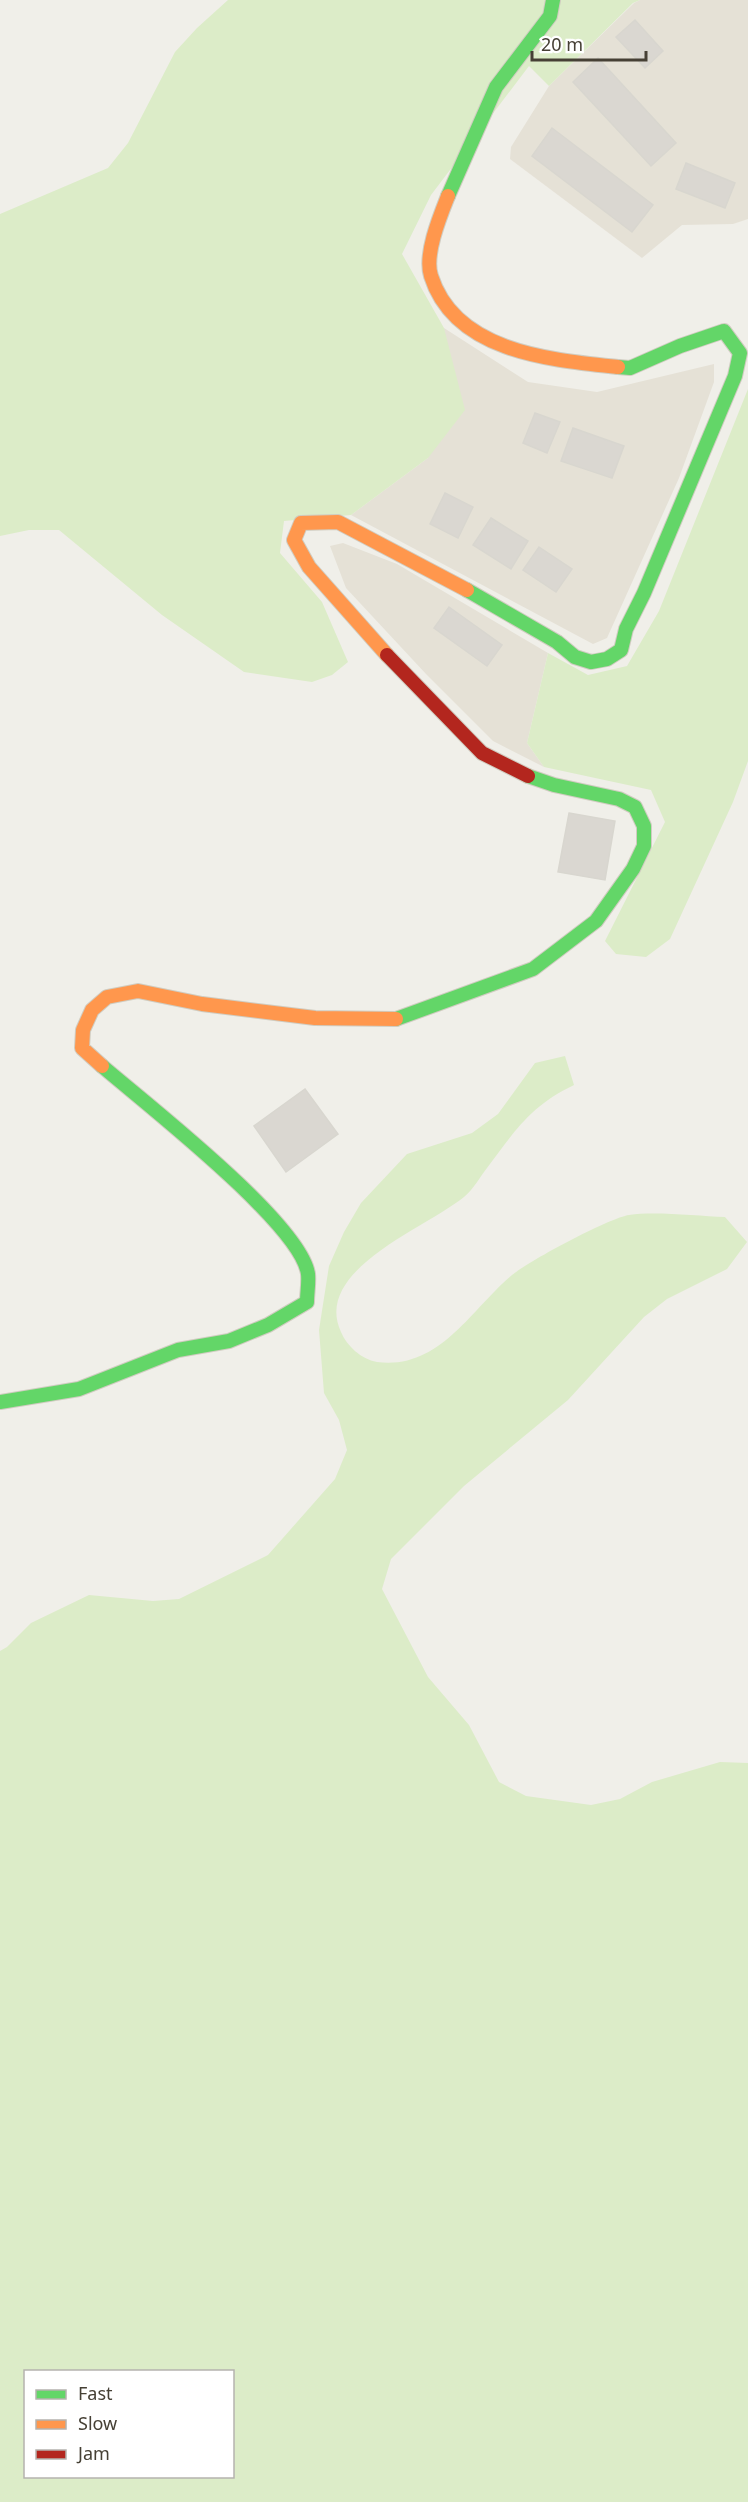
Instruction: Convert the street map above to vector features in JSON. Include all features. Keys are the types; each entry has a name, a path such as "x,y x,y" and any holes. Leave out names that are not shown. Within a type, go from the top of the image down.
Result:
{"street":[{"path":"0,1402 79,1389 178,1350 229,1341 268,1325 307,1302 308,1273 292,1240 236,1181 82,1048 83,1030 92,1010 107,997 138,991 202,1004 315,1018 394,1020 533,969 596,921 633,869 644,846 644,826 635,807 619,799 554,785 515,772 482,753 366,633 309,567 294,540 301,523 338,522 480,597 557,642 575,657 591,662 608,660 621,650 626,629 644,593 735,376 740,353 724,332 680,346 630,368 557,361 494,343 454,318 430,275 430,256 437,223 457,172 496,87 550,16 553,0"}],"shaded area":[{"path":"640,0 748,0 748,219 733,224 682,225 642,258 510,159 511,147 549,86 634,3"},
{"path":"444,328 528,382 597,392 714,364 714,382 679,478 607,638 593,644 351,515 428,458"},
{"path":"343,543 397,564 548,653 527,743 544,767 493,741 426,674 346,588 330,546"}],"green space":[{"path":"228,0 640,0 633,3 549,86 529,66 431,195 402,254 444,328 465,410 428,458 351,515 284,521 280,553 322,602 348,662 332,675 312,682 244,672 162,615 59,530 29,530 0,536 0,214 108,168 128,143 175,52"},
{"path":"748,389 748,761 733,802 670,939 646,957 616,954 605,941 665,822 651,790 544,767 527,743 548,653 588,675 627,666 659,611"},
{"path":"565,1056 574,1085 546,1102 524,1121 464,1197 377,1253 357,1270 343,1289 336,1310 341,1332 355,1351 365,1358 377,1362 399,1362 419,1357 437,1347 453,1334 512,1275 569,1241 619,1218 651,1213 725,1217 747,1242 727,1269 667,1299 644,1317 568,1400 464,1486 391,1559 382,1589 428,1677 469,1725 499,1782 526,1796 591,1805 620,1799 652,1782 720,1762 748,1763 748,2502 0,2502 0,1651 31,1623 89,1595 153,1601 179,1599 268,1555 335,1479 347,1450 339,1420 324,1393 319,1330 329,1266 344,1232 361,1203 407,1154 472,1133 498,1114 535,1063"}],"building":[{"path":"635,20 663,51 645,68 616,37"},
{"path":"598,58 676,143 651,166 573,82"},
{"path":"552,128 653,205 632,232 532,156"},
{"path":"686,163 735,183 725,208 676,189"},
{"path":"535,413 560,422 547,453 523,443"},
{"path":"573,428 624,446 612,478 561,461"},
{"path":"445,493 473,507 458,538 430,524"},
{"path":"491,518 528,541 511,569 473,545"},
{"path":"539,547 572,569 556,592 523,570"},
{"path":"449,607 502,645 487,666 434,628"},
{"path":"569,813 615,821 605,880 558,872"},
{"path":"305,1089 338,1134 286,1172 254,1126"}],"traffic: fast":[{"path":"448,196 496,87 550,16 553,0"},
{"path":"467,590 557,642 575,657 591,662 607,659 621,650 626,629 644,593 735,376 740,353 724,331 680,346 630,368 618,367"},
{"path":"396,1019 533,969 596,921 633,869 644,846 644,826 635,807 619,799 554,785 528,776"},
{"path":"0,1402 79,1389 178,1350 229,1341 268,1325 307,1302 308,1274 299,1252 279,1226 219,1165 102,1066"}],"traffic: slow":[{"path":"448,196 431,247 429,267 443,301 461,321 483,336 535,355 563,361 618,367"},
{"path":"387,655 309,567 294,540 301,523 338,522 467,590"},
{"path":"102,1066 82,1048 83,1030 92,1010 107,997 138,991 202,1004 315,1018 396,1019"}],"traffic: jam":[{"path":"387,655 482,753 528,776"}]}
